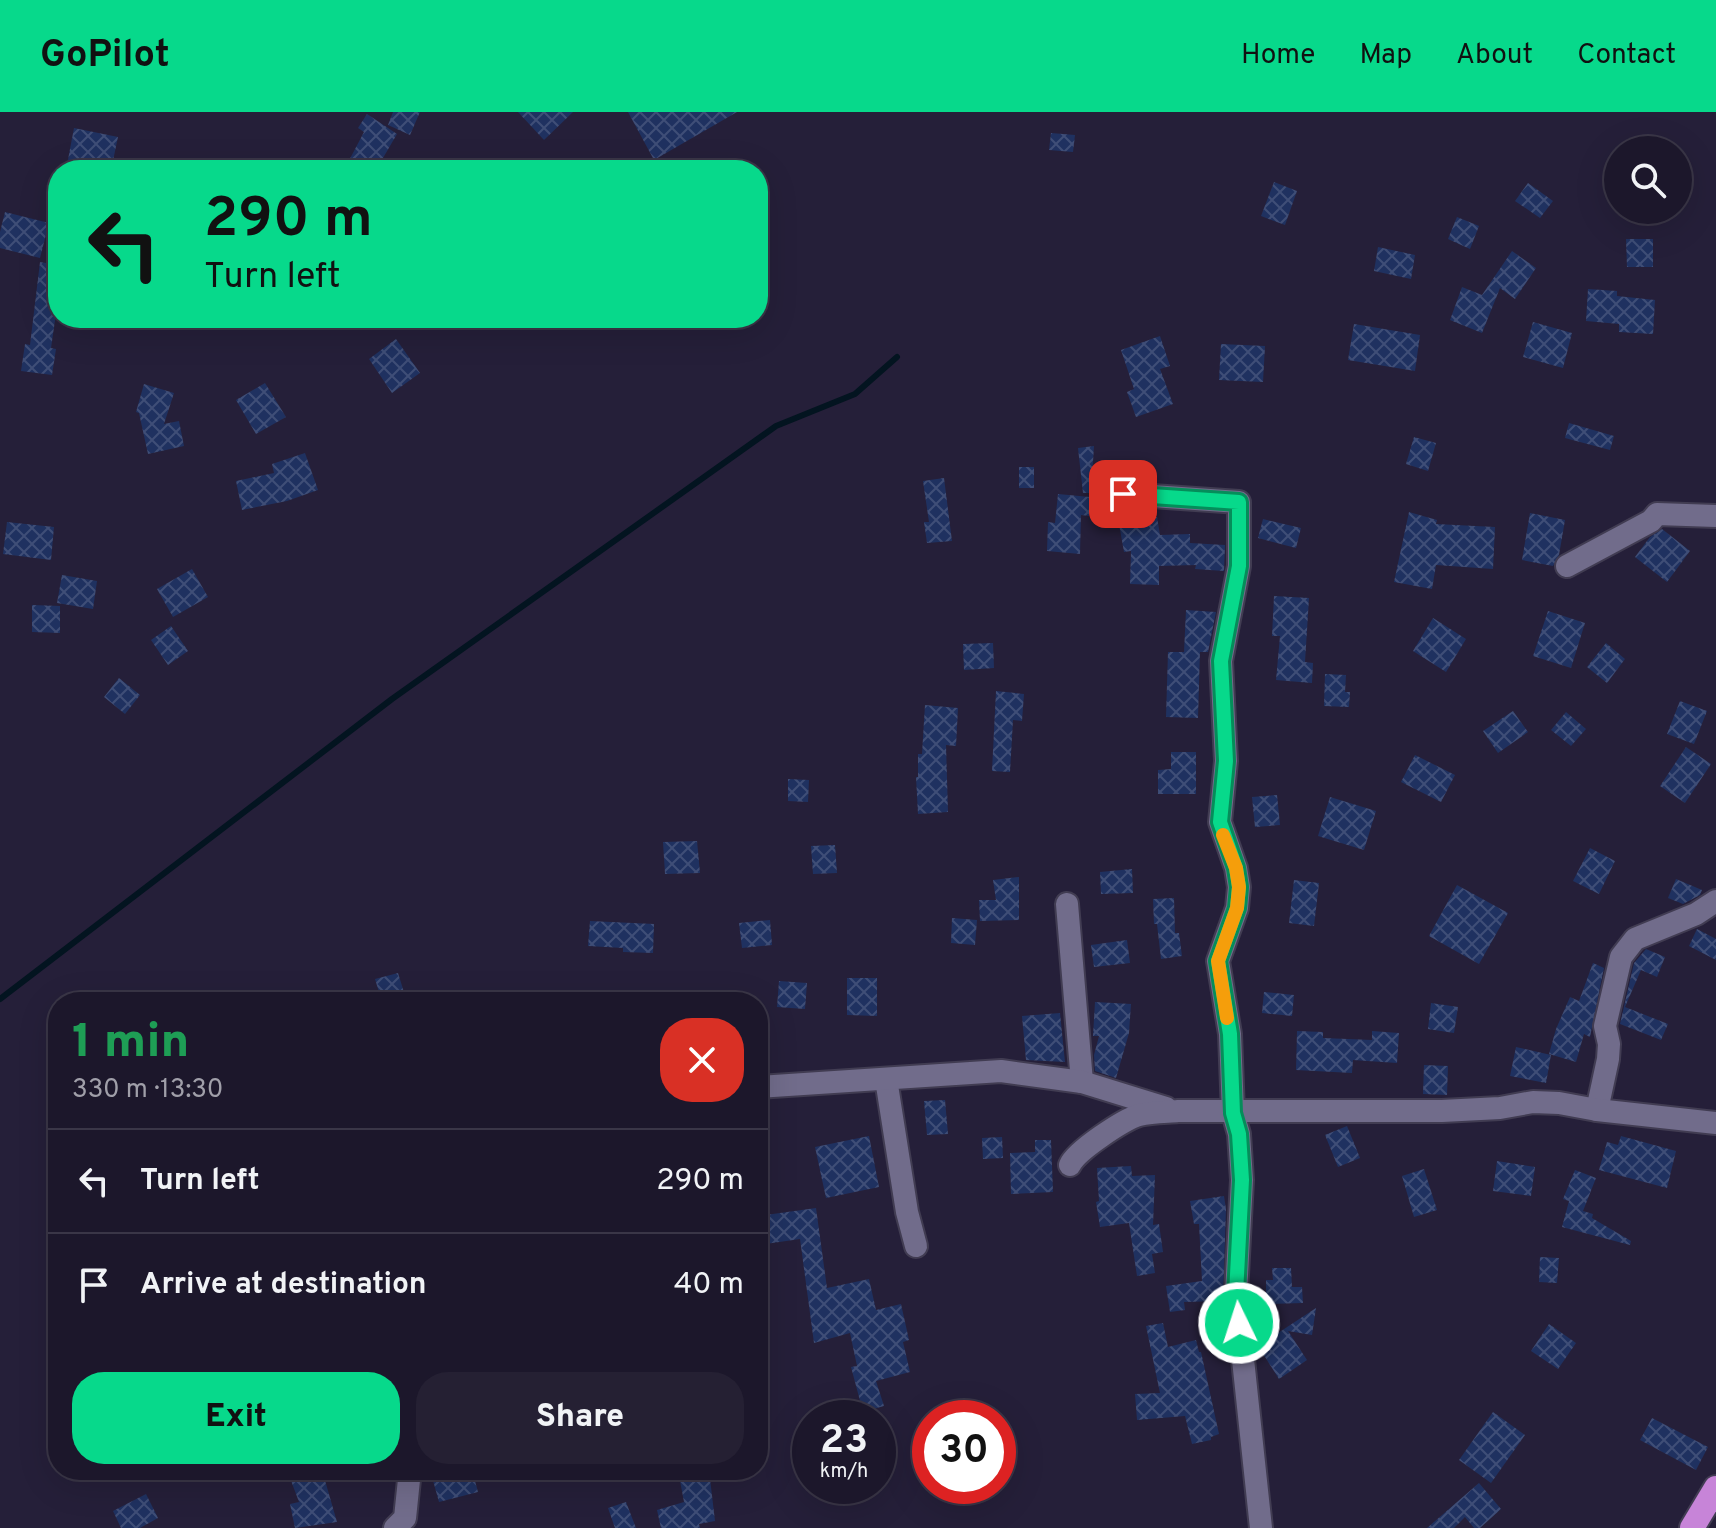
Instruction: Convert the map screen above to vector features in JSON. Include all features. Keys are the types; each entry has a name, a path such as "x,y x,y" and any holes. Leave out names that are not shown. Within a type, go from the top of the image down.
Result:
{"highway":[{"path":"1692,1528 1716,1488"}],"street":[{"path":"1123,494 1239,502 1239,566 1223,639 1220,677 1226,761 1220,822 1236,868 1239,887 1237,908 1218,961 1230,1034 1233,1113 1239,1134 1242,1180 1236,1294 1261,1528"},
{"path":"1567,566 1651,521 1657,514 1716,516"},
{"path":"1597,1110 1608,1059 1605,1026 1621,957 1635,939 1696,914 1716,901"},
{"path":"1067,904 1082,1082"},
{"path":"768,1086 1001,1071 1082,1082 1178,1111"},
{"path":"886,1079 907,1212 916,1246"},
{"path":"1070,1165 1084,1148 1138,1115 1178,1111 1442,1111 1500,1108 1533,1102 1716,1123"},
{"path":"395,1528 405,1518 409,1480"}],"building":[{"path":"393,112 420,112 410,135 388,125"},
{"path":"518,112 573,112 544,140"},
{"path":"628,112 737,112 654,160"},
{"path":"367,114 397,134 382,160 349,160 364,132 358,128"},
{"path":"74,128 118,137 113,160 68,160"},
{"path":"1051,133 1075,135 1073,152 1049,150"},
{"path":"1274,182 1297,191 1285,225 1261,216"},
{"path":"1528,183 1553,201 1540,218 1515,201"},
{"path":"5,212 48,223 40,258 0,248"},
{"path":"1457,217 1479,226 1470,249 1448,239"},
{"path":"1626,239 1653,239 1653,267 1627,267"},
{"path":"1378,247 1415,255 1411,279 1374,271"},
{"path":"1512,251 1536,268 1515,299 1500,288 1482,333 1450,320 1462,287 1482,295"},
{"path":"40,262 48,263 48,328 54,328 51,348 56,349 52,375 21,371 25,344 30,345"},
{"path":"1588,289 1617,291 1617,296 1655,300 1653,334 1619,332 1619,324 1586,321"},
{"path":"1533,322 1572,333 1563,368 1523,357"},
{"path":"1354,324 1420,335 1415,371 1348,360"},
{"path":"1160,336 1170,366 1160,369 1173,404 1136,417 1127,392 1134,389 1121,350"},
{"path":"396,339 420,373 392,393 369,359"},
{"path":"1221,344 1265,346 1263,382 1219,380"},
{"path":"265,383 286,417 256,434 236,400"},
{"path":"144,384 174,393 164,424 179,421 184,446 148,454 139,413 136,412"},
{"path":"1569,423 1614,436 1610,450 1565,438"},
{"path":"1414,437 1436,443 1428,471 1406,464"},
{"path":"1094,446 1091,493 1083,493 1078,448"},
{"path":"305,453 318,490 287,501 242,510 236,481 274,473 272,464"},
{"path":"1019,467 1034,467 1034,488 1019,488"},
{"path":"944,478 952,541 927,543 924,522 929,522 923,481"},
{"path":"1058,494 1090,497 1089,516 1081,515 1080,554 1047,551 1048,522 1055,523"},
{"path":"1409,512 1437,520 1436,524 1495,527 1493,569 1436,565 1432,589 1394,582"},
{"path":"1530,513 1565,520 1559,555 1553,566 1522,560"},
{"path":"1157,517 1160,535 1190,534 1190,543 1225,545 1224,571 1195,569 1196,565 1159,566 1159,585 1130,584 1131,551 1124,552 1119,524"},
{"path":"1263,519 1301,528 1296,548 1258,538"},
{"path":"7,522 54,527 51,560 3,554"},
{"path":"1662,529 1690,551 1667,582 1635,557 1650,537"},
{"path":"192,569 208,597 173,617 157,589"},
{"path":"62,575 97,581 93,609 57,603"},
{"path":"1274,596 1309,598 1305,662 1313,663 1312,683 1276,680 1280,636 1272,636"},
{"path":"32,605 60,606 60,633 32,632"},
{"path":"1186,610 1216,612 1208,652 1200,652 1198,718 1166,717 1168,652 1184,652"},
{"path":"1548,611 1585,623 1571,668 1533,656"},
{"path":"1433,618 1466,639 1446,672 1413,651"},
{"path":"171,626 188,651 168,665 151,640"},
{"path":"993,643 994,668 964,670 963,644"},
{"path":"1606,643 1625,659 1607,683 1587,667"},
{"path":"1325,674 1346,675 1345,692 1350,692 1349,707 1324,706"},
{"path":"119,678 140,695 125,714 104,697"},
{"path":"996,691 1024,694 1022,721 1013,720 1010,772 992,771"},
{"path":"1680,701 1707,711 1694,744 1667,734"},
{"path":"925,705 958,708 956,746 946,745 948,812 918,814 916,777 918,754 922,754"},
{"path":"1513,711 1528,732 1498,753 1483,731"},
{"path":"1566,712 1586,729 1571,746 1551,730"},
{"path":"1686,747 1711,764 1685,803 1660,786"},
{"path":"1171,752 1196,752 1196,794 1158,794 1158,770 1171,769"},
{"path":"1415,755 1455,775 1441,802 1401,782"},
{"path":"788,779 809,780 808,802 788,801"},
{"path":"1277,795 1280,825 1255,827 1252,797"},
{"path":"1330,797 1376,811 1364,850 1318,836"},
{"path":"697,841 700,873 665,874 663,842"},
{"path":"835,845 837,873 813,874 811,846"},
{"path":"1590,848 1615,861 1599,894 1573,881"},
{"path":"1132,869 1133,893 1101,894 1100,872"},
{"path":"1019,877 1019,920 980,921 979,900 996,900 993,880"},
{"path":"1676,879 1702,890 1700,895 1683,904 1668,898"},
{"path":"1294,880 1319,883 1314,926 1289,923"},
{"path":"1457,885 1508,913 1479,964 1429,936"},
{"path":"1174,898 1175,933 1179,933 1182,956 1161,959 1153,899"},
{"path":"952,918 977,920 975,945 951,943"},
{"path":"770,920 772,945 742,948 739,923"},
{"path":"590,921 654,924 653,953 588,946"},
{"path":"1697,929 1716,939 1716,960 1689,946"},
{"path":"1127,940 1130,963 1094,967 1091,945"},
{"path":"1646,949 1665,957 1657,977 1641,970 1625,1007 1668,1024 1661,1040 1620,1024 1634,963"},
{"path":"1593,963 1604,968 1590,1037 1584,1034 1576,1062 1549,1054 1570,997 1579,1001"},
{"path":"398,973 404,992 379,992 375,979"},
{"path":"847,978 877,978 877,1016 847,1015"},
{"path":"779,981 807,983 805,1009 777,1007"},
{"path":"1264,992 1294,995 1292,1016 1262,1013"},
{"path":"1095,1002 1131,1004 1129,1033 1116,1078 1095,1071 1094,1055 1099,1036 1093,1036"},
{"path":"1431,1003 1458,1007 1454,1033 1428,1029"},
{"path":"1060,1013 1065,1062 1026,1060 1022,1016"},
{"path":"1297,1031 1323,1032 1323,1038 1372,1040 1372,1031 1399,1033 1397,1063 1353,1060 1352,1073 1296,1070"},
{"path":"1516,1047 1551,1055 1546,1083 1510,1076"},
{"path":"1424,1065 1448,1066 1447,1095 1423,1094"},
{"path":"945,1100 948,1134 927,1135 924,1101"},
{"path":"1347,1126 1360,1158 1338,1167 1325,1135"},
{"path":"869,1136 879,1187 826,1198 815,1147"},
{"path":"1621,1136 1676,1151 1667,1188 1599,1170 1607,1142 1618,1145"},
{"path":"1002,1137 1003,1158 983,1159 982,1138"},
{"path":"1035,1140 1051,1140 1053,1192 1011,1194 1010,1153 1035,1152"},
{"path":"1497,1161 1535,1167 1531,1196 1493,1191"},
{"path":"1131,1166 1132,1176 1155,1175 1153,1225 1159,1224 1163,1252 1152,1254 1155,1273 1137,1276 1129,1223 1100,1227 1096,1202 1099,1201 1097,1168"},
{"path":"1424,1169 1437,1210 1414,1217 1402,1176"},
{"path":"1575,1170 1596,1178 1583,1211 1593,1214 1592,1218 1631,1241 1630,1245 1562,1227 1569,1201 1563,1199"},
{"path":"1224,1196 1223,1301 1184,1302 1185,1310 1170,1312 1166,1286 1202,1281 1199,1224 1194,1224 1190,1201"},
{"path":"816,1208 827,1288 869,1279 876,1310 901,1304 909,1340 903,1342 910,1372 876,1381 882,1400 860,1400 851,1367 857,1366 850,1333 814,1343 800,1239 768,1244 768,1215"},
{"path":"1540,1257 1559,1258 1557,1283 1539,1282"},
{"path":"1272,1268 1291,1268 1292,1287 1302,1287 1303,1303 1266,1304 1266,1280 1273,1280"},
{"path":"1316,1308 1312,1335 1288,1331 1307,1360 1279,1379 1258,1346"},
{"path":"1163,1323 1168,1347 1196,1340 1201,1352 1219,1434 1211,1440 1192,1444 1185,1416 1137,1420 1135,1394 1160,1393 1146,1326"},
{"path":"1549,1324 1576,1343 1558,1369 1531,1351"},
{"path":"1493,1412 1525,1435 1491,1483 1459,1460"},
{"path":"1652,1418 1708,1447 1696,1470 1640,1440"},
{"path":"291,1480 325,1480 337,1522 295,1528 290,1504 299,1502"},
{"path":"433,1480 475,1480 478,1492 439,1502"},
{"path":"680,1480 710,1480 715,1521 699,1524 700,1528 661,1528 657,1510 684,1502"},
{"path":"1479,1483 1501,1509 1480,1528 1474,1528 1465,1517 1454,1528 1427,1528"},
{"path":"146,1494 158,1518 140,1528 121,1528 113,1511"},
{"path":"626,1502 636,1528 615,1528 608,1508"}],"waterway":[{"path":"0,999 392,699 776,426 855,394 897,357"}],"slow traffic":[{"path":"1223,835 1236,868 1239,887 1237,908 1218,961 1227,1018"}],"route":[{"path":"1123,494 1239,502 1239,566 1223,639 1220,677 1226,775 1220,822 1236,868 1239,887 1237,908 1218,961 1230,1034 1233,1113 1239,1134 1242,1180 1236,1294 1239,1323"}]}
